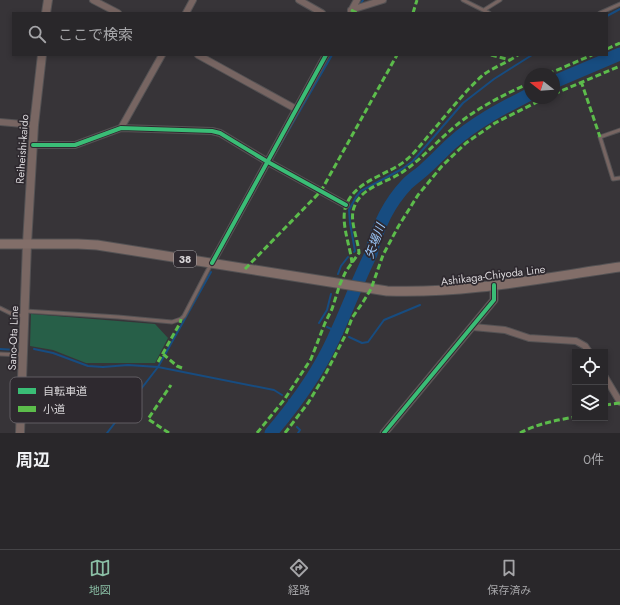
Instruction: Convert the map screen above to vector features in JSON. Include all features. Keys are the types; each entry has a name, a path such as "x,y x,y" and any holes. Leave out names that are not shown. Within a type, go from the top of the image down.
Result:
{"main road":[{"path":"46,12 48,0"},
{"name":"Reiheishi-kaido","path":"27,244 34,125 42,56"},
{"name":"Ashikaga-Chiyoda Line","path":"0,244 97,245 387,291 419,292 494,285 620,267"},
{"name":"Sano-Ota Line","path":"22,377 27,244"},
{"name":"Sano-Ota Line","path":"20,423 20,433"}],"street":[{"path":"93,0 116,12"},
{"path":"187,12 193,0"},
{"path":"299,0 320,12"},
{"path":"350,12 357,0"},
{"path":"350,12 384,0"},
{"path":"121,128 161,56"},
{"path":"200,56 296,110"},
{"path":"212,263 325,56"},
{"path":"0,122 34,125"},
{"path":"33,145 75,145 121,128 212,131 228,138 268,162 346,204"},
{"path":"384,433 494,300 494,285"},
{"path":"473,327 505,330 529,338 576,341 585,346 587,349"},
{"path":"608,382 620,402"}],"lane":[{"path":"463,0 487,12"},
{"path":"484,10 500,0"},
{"path":"602,12 620,4"},
{"path":"620,130 600,137 613,179 620,178"},
{"path":"0,308 10,313 118,317 172,322 181,319 184,316 212,263"},
{"path":"0,354 23,355"}],"green space":[{"path":"31,314 155,324 168,338 155,363 86,363 53,350 30,346"}],"waterway":[{"path":"360,5 363,0"},
{"path":"608,15 620,9"},
{"name":"矢場川","path":"560,79 620,54"},
{"path":"272,159 331,56"},
{"path":"354,252 349,210 361,191 402,169 413,161 463,103 494,79 530,56"},
{"name":"矢場川","path":"271,433 287,414 315,374 327,352 371,254 384,216 401,191 409,182 470,128 524,97"},
{"path":"338,274 341,266 348,257"},
{"path":"142,388 158,367 211,272"},
{"path":"319,323 327,310 331,294"},
{"path":"349,337 362,343 368,342 384,320 420,305"},
{"name":"矢場川","path":"327,327 342,334"},
{"path":"0,349 16,350"},
{"path":"34,349 53,353 88,366 103,367 128,365 158,367 274,390 282,395"},
{"name":"矢場川","path":"289,400 295,404"},
{"name":"矢場川","path":"284,417 288,421"},
{"path":"107,433 115,423"},
{"path":"297,427 300,430 298,433"}],"marked path":[{"path":"413,12 417,0"},
{"path":"351,10 355,12"},
{"path":"608,49 620,43"},
{"path":"245,269 321,191 396,56"},
{"path":"495,56 510,60 516,56"},
{"path":"560,69 590,56"},
{"path":"352,263 344,217 347,203 352,195 365,183 398,166 409,158 462,96 483,75 510,60"},
{"path":"560,91 620,66"},
{"path":"581,81 600,137"},
{"path":"257,433 284,400 311,359 332,309 340,284 346,271 359,253 353,222 353,210 359,199 370,189 398,175 411,166 467,117 493,101 524,86"},
{"path":"285,433 308,403 325,375 346,334 352,318 371,289 383,255 418,195 442,166 466,143 495,123 533,104"},
{"path":"158,362 181,319"},
{"path":"163,354 177,366 182,368"},
{"path":"169,433 148,419 171,385"},
{"path":"608,405 620,403"},
{"path":"520,433 540,425 572,418"}],"cycle path":[{"path":"212,263 325,56"},
{"path":"33,145 75,145 121,128 212,131 220,133 268,162 346,205"},
{"path":"384,433 494,300 494,285"}]}
